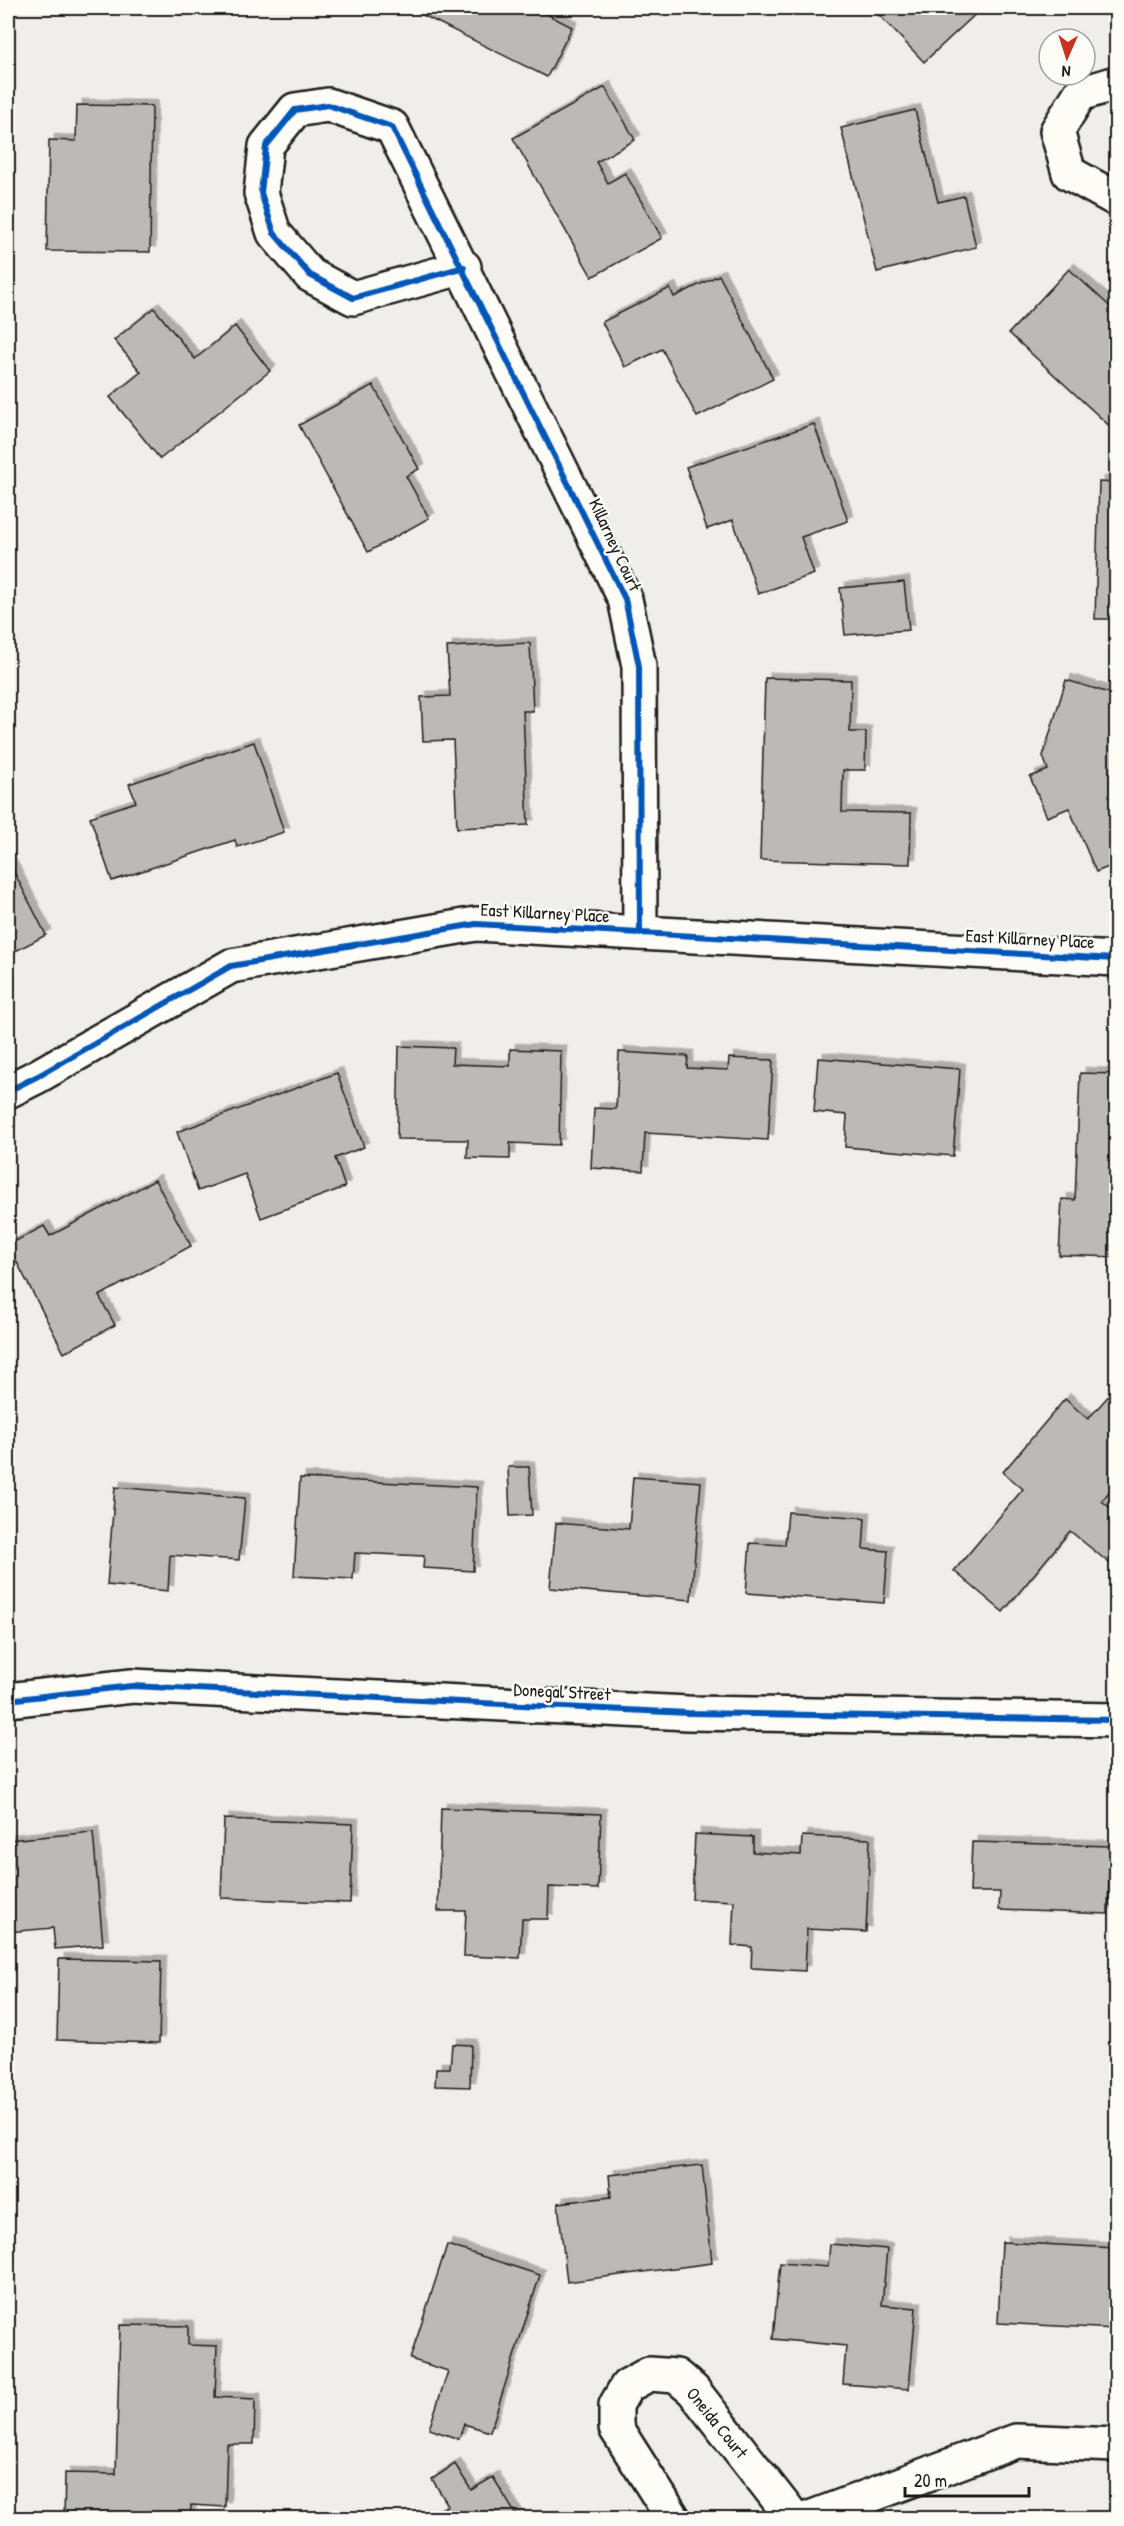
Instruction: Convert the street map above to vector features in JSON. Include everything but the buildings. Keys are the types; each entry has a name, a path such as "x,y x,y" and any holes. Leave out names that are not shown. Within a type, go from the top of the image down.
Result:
{"street":[{"path":"1116,83 1080,94 1057,131 1069,173 1116,199"},
{"name":"Killarney Court","path":"464,267 353,298 310,275 274,232 261,193 266,146 295,110 317,106 328,105 392,127 464,267 625,599 639,666 640,933"},
{"name":"East Killarney Place","path":"8,1091 231,966 476,924 1116,959"},
{"name":"Donegal Street","path":"8,1701 132,1686 688,1713 1116,1720"},
{"name":"Oneida Court","path":"673,2518 616,2428 616,2405 627,2386 649,2374 676,2376 693,2390 793,2518"},
{"path":"810,2518 1016,2441 1116,2445"}],"cycle path":[{"path":"464,267 353,298 310,275 274,233 261,193 266,146 295,110 328,105 392,127 625,599 639,666 640,933"},
{"path":"8,1091 231,966 476,924 1116,959"},
{"path":"8,1700 132,1686 688,1713 1116,1720"}]}
